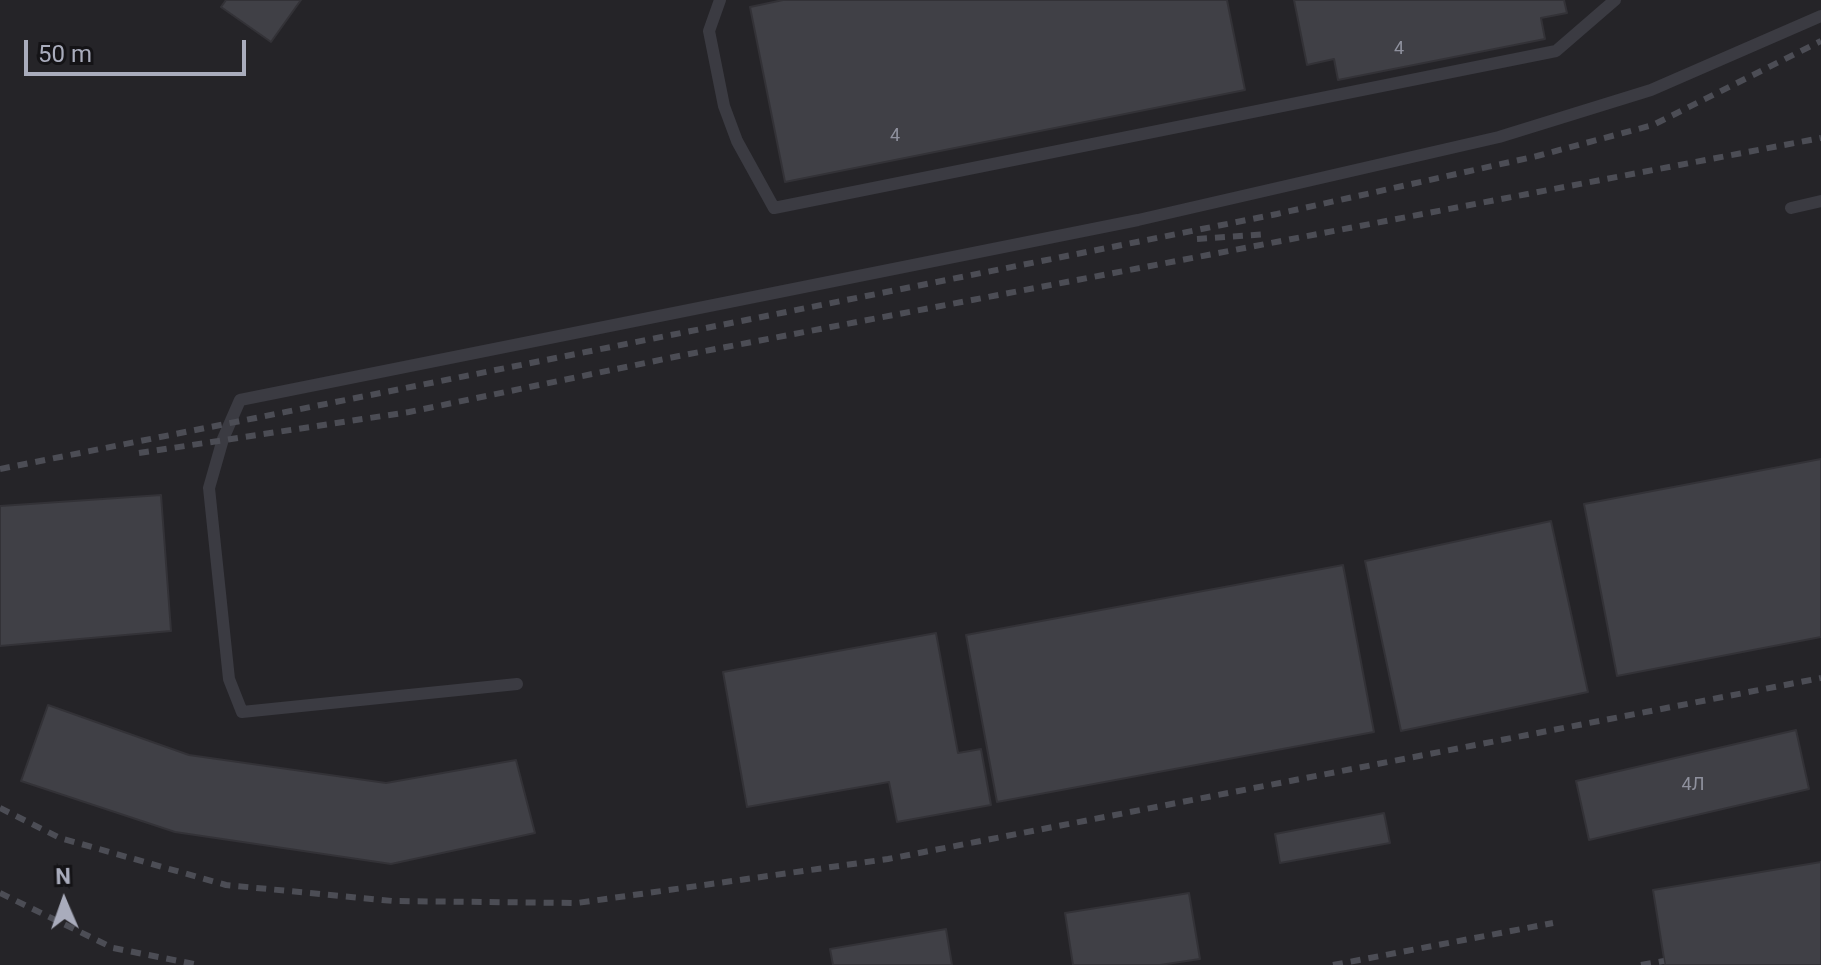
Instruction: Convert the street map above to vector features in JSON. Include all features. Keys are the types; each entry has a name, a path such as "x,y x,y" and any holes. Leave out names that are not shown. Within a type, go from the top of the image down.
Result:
{"lane":[{"path":"720,0 709,31 724,106 737,141 774,208 1556,51 1615,0"},
{"path":"517,684 242,712 229,679 209,488 223,439 240,400 1138,220 1499,137 1651,90 1821,16"},
{"path":"1791,208 1821,201"}],"shaded area":[{"path":"0,0 1821,0 1821,965 0,965"}],"building":[{"path":"226,0 301,0 271,42 221,7"},
{"path":"783,0 1227,0 1245,90 785,182 750,7"},
{"path":"1294,0 1564,0 1567,13 1541,18 1545,39 1338,80 1334,59 1307,65"},
{"path":"1821,459 1821,637 1617,676 1584,504"},
{"path":"161,495 171,631 0,646 0,506"},
{"path":"1551,521 1588,692 1401,731 1365,561"},
{"path":"1343,565 1374,732 997,802 966,635"},
{"path":"936,633 958,753 981,749 991,805 897,822 889,782 747,807 723,672"},
{"path":"48,705 189,755 386,783 516,760 535,833 391,864 175,832 21,781"},
{"path":"1796,730 1809,789 1589,840 1576,781"},
{"path":"1384,813 1390,843 1280,863 1275,834"},
{"path":"1821,862 1821,965 1665,965 1653,890"},
{"path":"1189,893 1200,959 1160,965 1073,965 1065,913"},
{"path":"946,929 952,965 833,965 830,949"}],"railway":[{"path":"0,469 1277,214 1537,156 1653,125 1821,41"},
{"path":"139,453 409,412 679,356 1821,138"},
{"path":"1197,239 1268,234"},
{"path":"0,808 60,838 226,885 393,901 577,903 888,859 1821,678"},
{"path":"0,893 113,948 199,965"},
{"path":"1333,965 1553,923"},
{"path":"1641,965 1664,961"}]}
